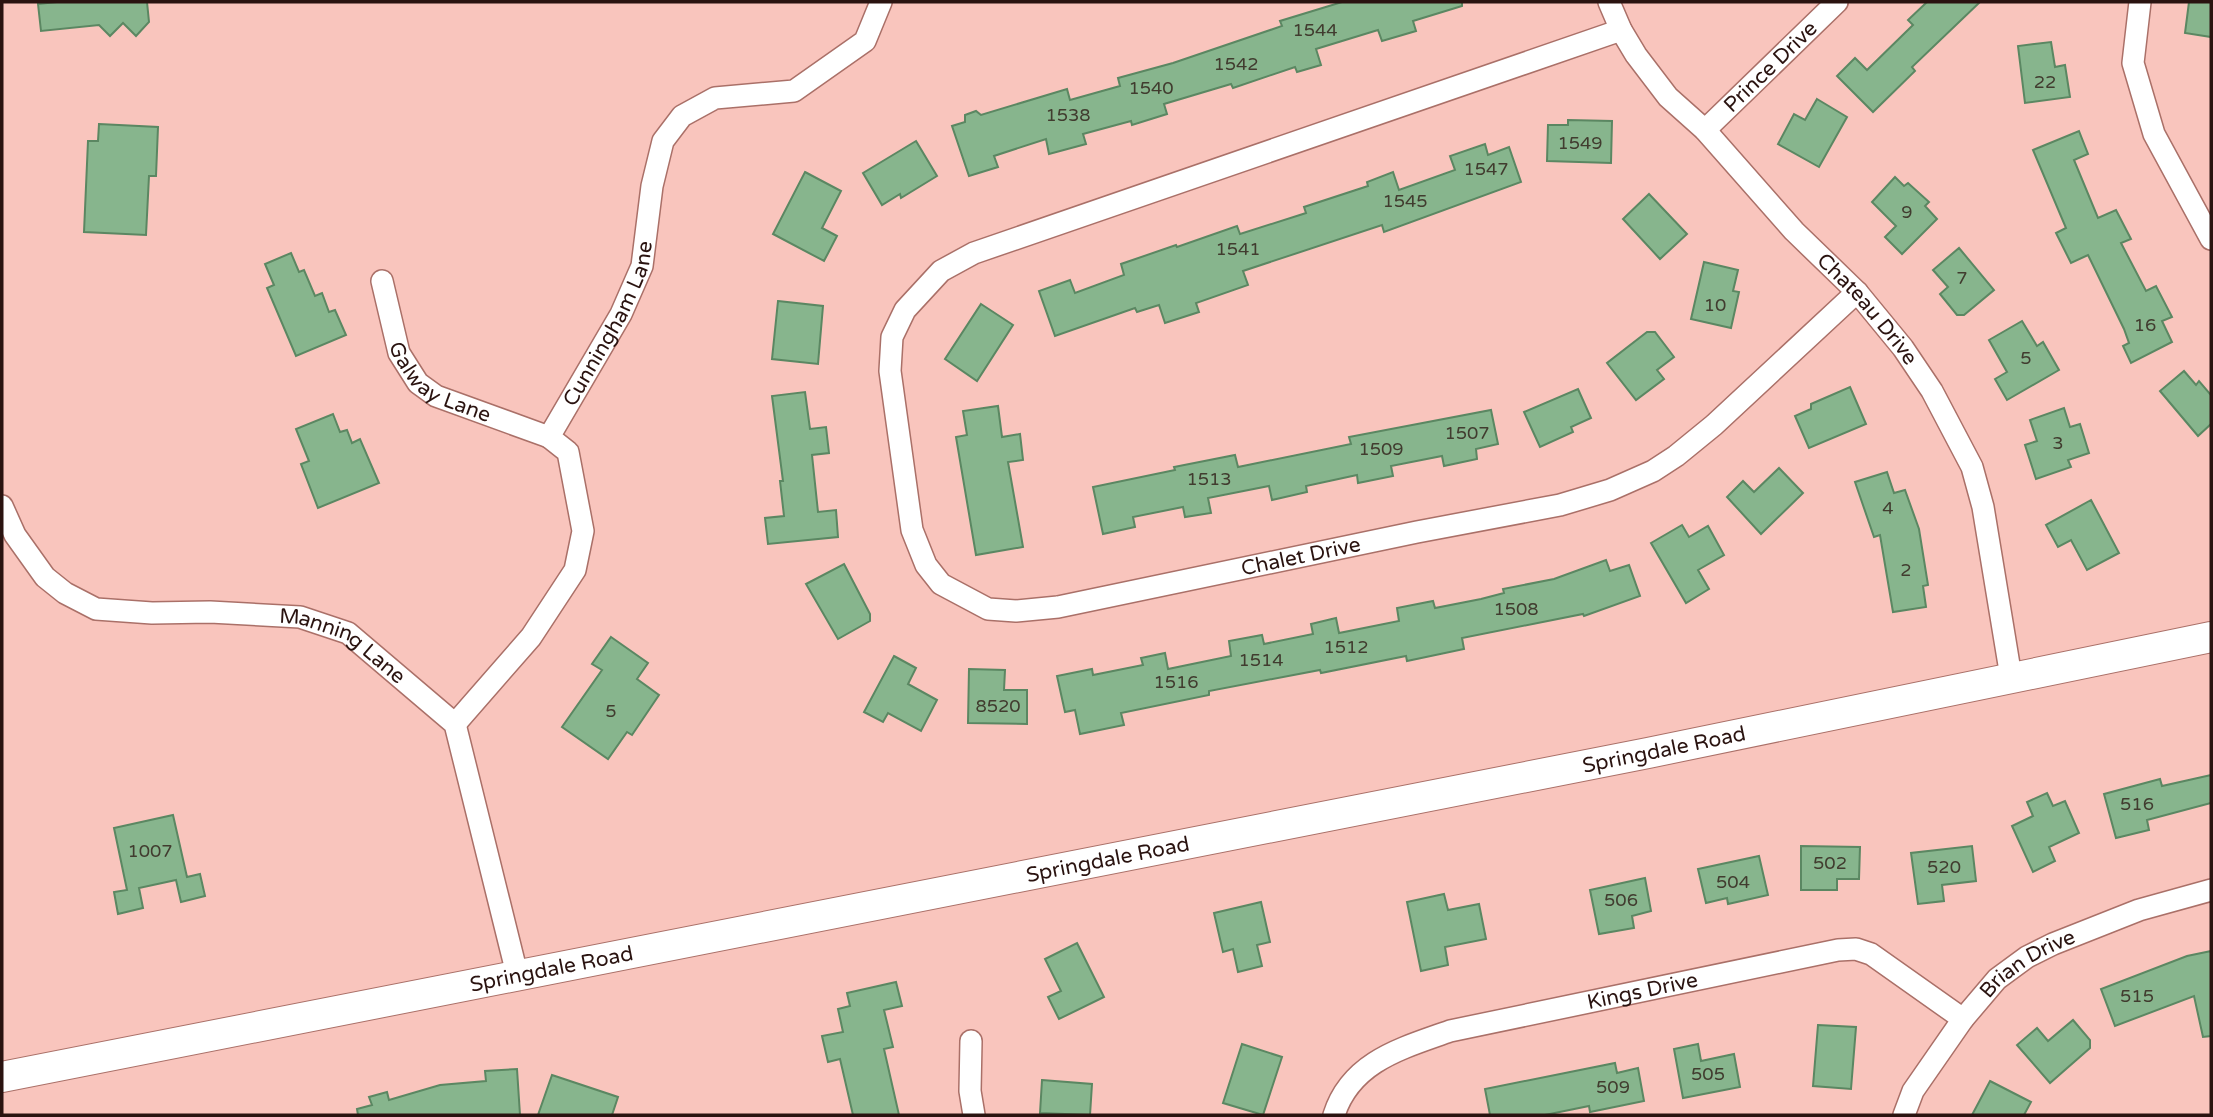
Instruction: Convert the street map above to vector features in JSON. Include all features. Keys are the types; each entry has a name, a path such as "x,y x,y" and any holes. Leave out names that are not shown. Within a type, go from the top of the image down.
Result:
{"main road":[{"name":"Springdale Road","path":"2,1077 1635,756 2211,636"}],"street":[{"name":"Cunningham Lane","path":"549,437 621,314 642,266 652,186 663,141 682,116 715,98 794,92 865,41 881,2"},
{"name":"Chateau Drive","path":"1609,2 1636,55 1668,97 1705,130 1794,230 1857,292 1903,348 1932,391 1972,467 1983,508 2011,677"},
{"name":"Prince Drive","path":"1705,130 1837,2"},
{"path":"2140,2 2133,63 2136,75 2154,134 2211,239"},
{"name":"Chalet Drive","path":"1621,30 974,253 941,271 905,310 892,337 890,371 912,530 926,565 941,584 988,609 1016,611 1058,607 1560,505 1610,490 1653,471 1676,456 1714,425 1857,292"},
{"name":"Galway Lane","path":"382,281 399,353 418,383 436,396 549,437"},
{"path":"517,974 455,724 531,637 575,570 583,531 576,492 568,452 549,437"},
{"name":"Manning Lane","path":"2,506 15,535 45,577 65,593 96,609 152,614 210,612 300,617 348,633 455,724"},
{"name":"Brian Drive","path":"1904,1115 1913,1091 1963,1019 1997,979 2027,957 2053,944 2139,911 2211,890"},
{"name":"Kings Drive","path":"1334,1115 1347,1090 1366,1069 1392,1052 1450,1031 1838,950 1856,949 1871,954 1963,1019"},
{"path":"971,1041 970,1091 974,1115"}],"building":[{"path":"147,2 149,22 136,36 123,23 110,36 99,25 41,31 38,4"},
{"path":"1342,2 1462,2 1462,6 1413,21 1416,31 1382,41 1378,30 1316,49 1321,65 1297,72 1295,67 1233,88 1231,84 1164,104 1167,114 1132,125 1131,121 1083,134 1086,144 1049,154 1046,139 994,156 998,167 969,176 952,126 965,122 965,115 976,111 981,115 1067,89 1070,100 1120,86 1118,78 1173,63 1282,26 1280,21"},
{"path":"1927,2 1980,2 1912,67 1915,71 1873,112 1837,76 1855,58 1867,70 1913,25 1908,20"},
{"path":"2189,2 2211,2 2211,37 2185,33"},
{"path":"2051,42 2055,67 2065,65 2070,97 2025,103 2018,46"},
{"path":"1817,99 1847,117 1819,167 1778,144 1794,114 1805,120"},
{"path":"1568,120 1612,121 1611,163 1547,161 1548,125 1568,125"},
{"path":"99,124 158,127 156,176 149,176 146,235 84,232 88,141 98,141"},
{"path":"2079,131 2088,154 2074,160 2098,218 2116,210 2131,239 2121,243 2146,291 2156,286 2172,317 2162,321 2172,342 2131,363 2123,346 2129,343 2124,329 2088,255 2071,263 2056,233 2066,228 2033,150"},
{"path":"916,141 937,176 901,198 900,194 882,205 863,173"},
{"path":"1485,144 1488,155 1509,147 1521,182 1384,232 1382,225 1243,271 1248,285 1196,303 1199,312 1165,323 1159,305 1137,312 1135,308 1055,336 1039,291 1070,280 1075,293 1124,275 1121,264 1237,226 1240,234 1306,213 1304,207 1368,186 1367,182 1393,172 1399,190 1455,170 1450,156"},
{"path":"805,172 841,191 822,228 837,236 824,261 773,234"},
{"path":"1895,177 1904,186 1908,183 1929,202 1925,206 1937,219 1902,254 1885,237 1896,226 1872,202"},
{"path":"1649,194 1687,234 1660,259 1623,219"},
{"path":"1959,248 1994,290 1964,315 1957,315 1940,294 1948,287 1933,270"},
{"path":"291,253 299,272 304,270 315,296 322,293 329,312 335,310 346,335 296,356 267,288 274,285 265,264"},
{"path":"1704,262 1738,270 1733,291 1739,292 1731,328 1691,319"},
{"path":"778,301 823,306 818,364 772,359"},
{"path":"981,304 1013,325 977,381 945,359"},
{"path":"2022,321 2037,346 2043,342 2059,370 2007,400 1995,379 2007,372 1989,340"},
{"path":"1647,332 1655,332 1674,357 1657,370 1664,379 1636,400 1607,363"},
{"path":"2184,371 2196,385 2199,381 2211,395 2211,424 2198,436 2160,391"},
{"path":"1850,387 1866,424 1809,448 1795,416 1811,409 1811,404"},
{"path":"1578,389 1591,418 1571,427 1573,432 1540,447 1524,412"},
{"path":"805,392 810,429 826,427 829,453 812,455 818,512 836,510 838,537 768,544 765,518 784,516 780,481 783,481 772,396"},
{"path":"998,406 1002,437 1020,434 1023,460 1008,462 1023,547 976,555 956,437 967,435 963,411"},
{"path":"2064,408 2070,427 2080,424 2089,453 2068,460 2071,467 2036,479 2025,445 2037,441 2030,420"},
{"path":"1491,410 1498,444 1476,449 1477,459 1444,466 1442,456 1391,466 1393,476 1358,483 1357,475 1306,486 1307,492 1272,500 1269,486 1208,498 1211,513 1185,517 1183,507 1133,517 1135,527 1103,534 1093,487 1235,455 1238,467 1351,444 1349,437"},
{"path":"333,414 340,432 347,430 352,443 360,439 379,483 318,508 301,464 309,461 296,429"},
{"path":"1779,468 1803,493 1761,534 1727,497 1743,481 1754,492"},
{"path":"1887,472 1894,493 1905,490 1919,529 1928,585 1923,586 1926,607 1893,612 1880,535 1874,537 1855,482"},
{"path":"2091,500 2119,553 2087,570 2071,540 2058,547 2046,525"},
{"path":"1682,525 1689,537 1708,526 1724,555 1698,570 1709,589 1686,603 1651,543"},
{"path":"1606,560 1610,571 1629,565 1640,596 1584,616 1583,614 1462,638 1464,649 1407,661 1406,656 1321,673 1320,670 1209,691 1209,695 1121,713 1124,725 1080,734 1075,710 1065,712 1057,676 1092,669 1093,675 1143,665 1141,658 1165,653 1168,669 1231,656 1229,641 1262,635 1264,644 1313,634 1311,624 1336,618 1339,633 1399,621 1397,608 1433,601 1435,608 1481,599 1504,593 1503,589 1554,579"},
{"path":"844,564 870,614 870,621 838,639 806,584"},
{"path":"611,637 648,663 637,679 659,695 632,735 627,732 608,759 562,727 602,670 592,664"},
{"path":"894,656 916,668 908,684 937,700 921,731 888,713 883,722 864,712"},
{"path":"969,669 1005,670 1004,690 1027,690 1027,724 968,723"},
{"path":"2211,775 2211,803 2147,820 2149,830 2116,838 2104,794 2160,779 2162,786"},
{"path":"2047,793 2053,806 2065,801 2079,833 2049,847 2055,861 2033,872 2012,826 2033,816 2027,802"},
{"path":"173,815 187,877 200,874 205,896 181,902 176,880 139,888 143,908 118,914 114,892 127,890 114,828"},
{"path":"1801,846 1860,847 1859,879 1837,879 1837,890 1801,890"},
{"path":"1972,846 1976,881 1942,885 1944,901 1918,904 1911,853"},
{"path":"1759,856 1768,895 1728,904 1727,898 1706,903 1698,869"},
{"path":"1645,878 1651,911 1632,916 1634,928 1599,934 1590,890"},
{"path":"1444,894 1448,910 1479,904 1486,939 1445,947 1448,965 1421,971 1407,902"},
{"path":"1261,902 1270,942 1257,945 1262,966 1238,972 1233,949 1223,952 1214,913"},
{"path":"1077,943 1104,997 1059,1019 1048,997 1061,991 1045,959"},
{"path":"2211,951 2211,1036 2203,1037 2194,996 2115,1026 2101,989 2187,956"},
{"path":"896,982 902,1006 884,1010 893,1047 884,1049 899,1115 853,1115 840,1059 828,1062 822,1036 843,1032 838,1009 850,1006 847,993"},
{"path":"2073,1020 2090,1040 2090,1048 2050,1083 2017,1045 2037,1028 2048,1041"},
{"path":"1818,1025 1856,1027 1851,1089 1813,1086"},
{"path":"1242,1044 1282,1057 1263,1115 1223,1103"},
{"path":"1698,1044 1701,1061 1734,1054 1740,1087 1683,1098 1674,1049"},
{"path":"1615,1063 1617,1073 1638,1068 1644,1101 1590,1112 1589,1106 1545,1115 1490,1115 1485,1089"},
{"path":"517,1069 520,1115 358,1115 357,1109 372,1105 369,1097 387,1092 389,1100 440,1085 486,1081 485,1071"},
{"path":"552,1075 618,1097 612,1115 538,1115"},
{"path":"1042,1080 1092,1084 1090,1115 1040,1113"},
{"path":"1990,1081 2031,1102 2024,1115 1972,1115"}]}
